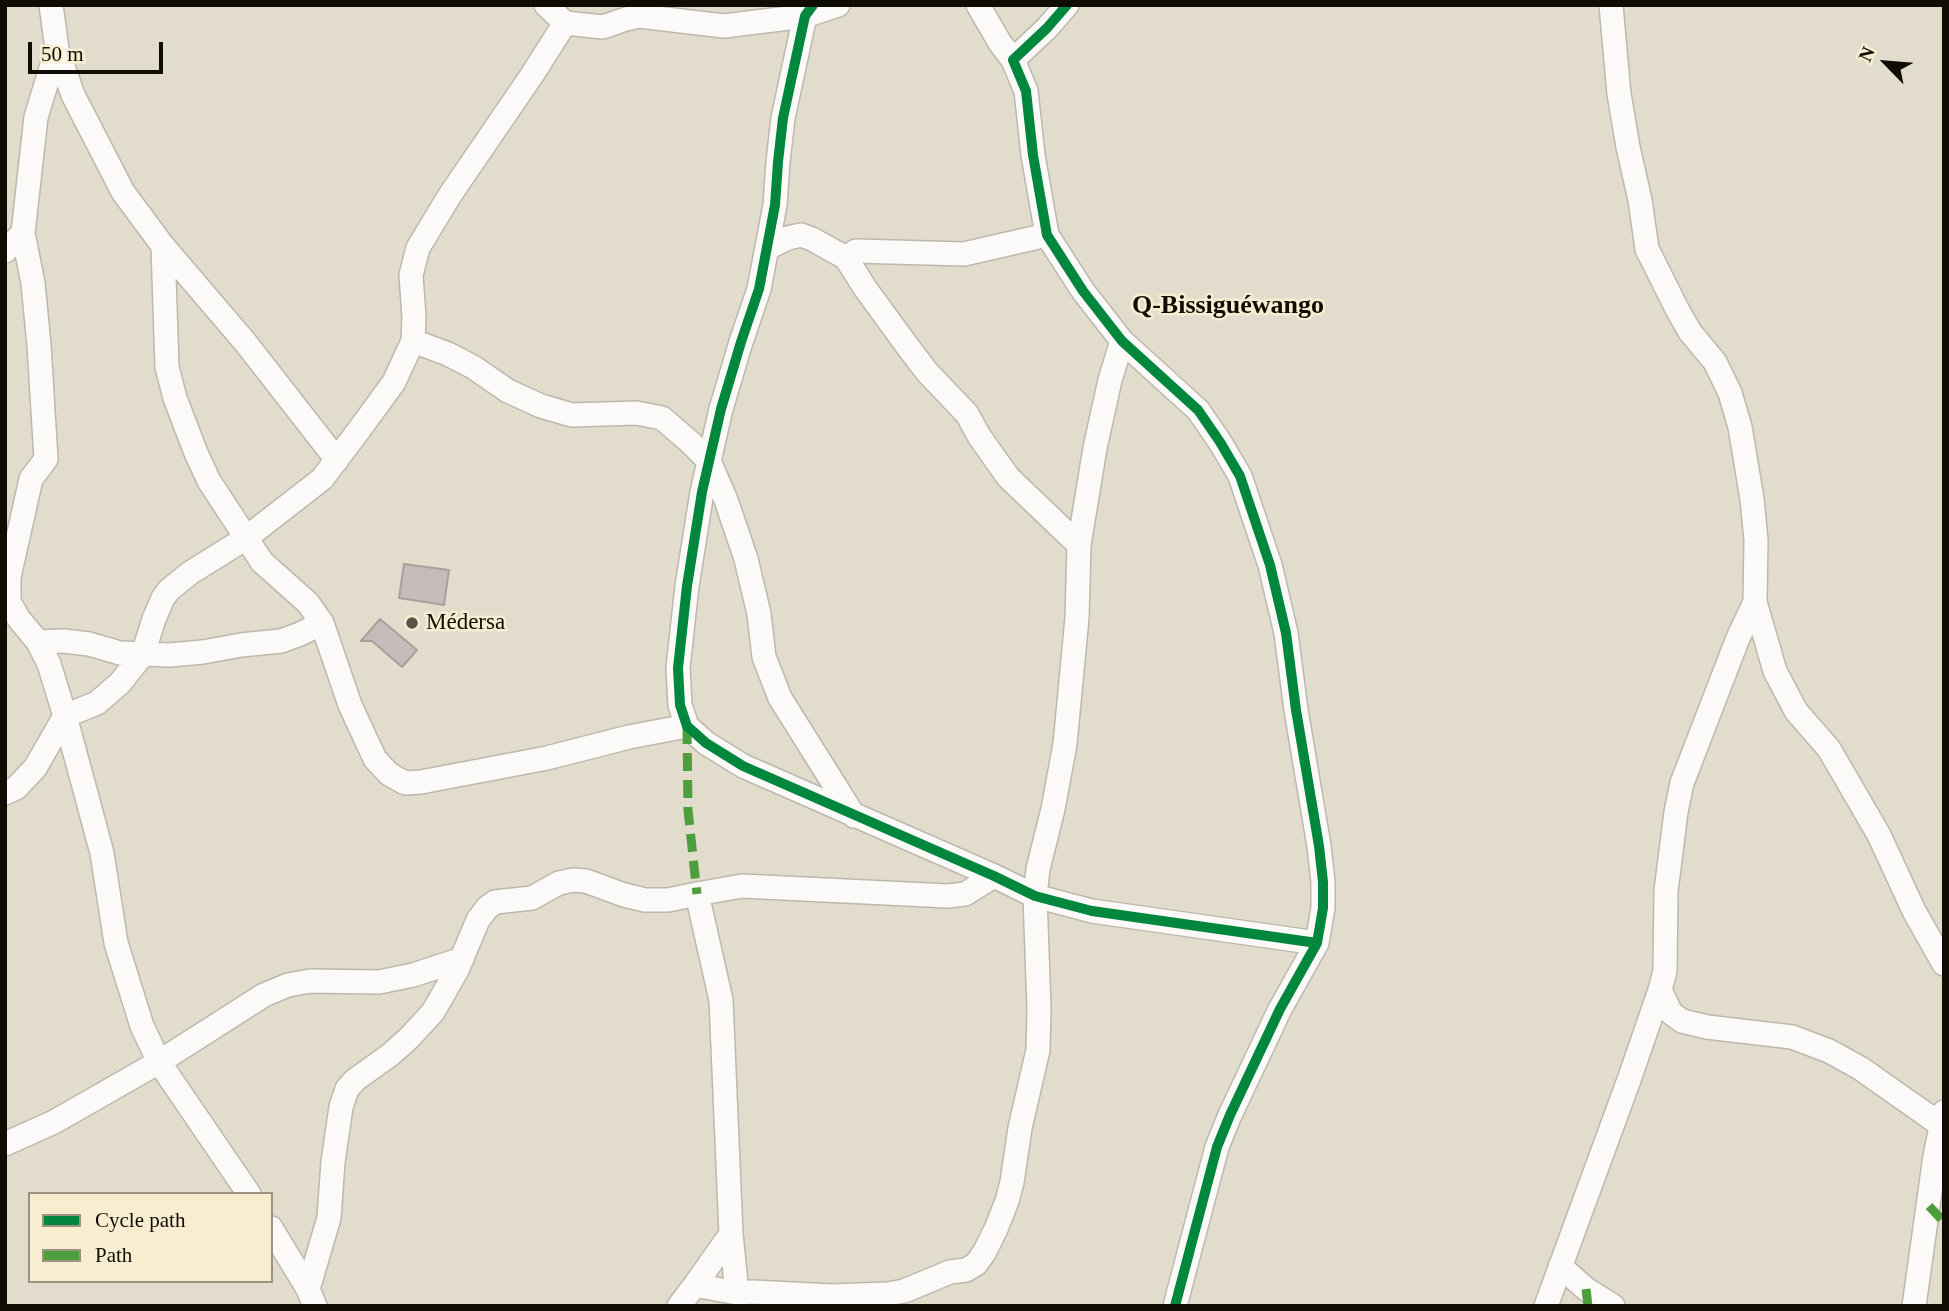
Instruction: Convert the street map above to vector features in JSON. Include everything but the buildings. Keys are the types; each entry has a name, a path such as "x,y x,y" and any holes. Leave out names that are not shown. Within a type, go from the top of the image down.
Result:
{"street":[{"path":"51,5 57,49 73,95 124,192 163,246 245,342 337,460"},
{"path":"546,5 571,18 603,27 639,16 724,26 838,5"},
{"path":"978,5 1013,60 1026,91 1033,155 1047,235 1083,291 1122,341 1198,410 1240,476 1270,565 1286,633 1319,846 1323,908 1317,943 1280,1009 1217,1147 1175,1306"},
{"path":"1013,60 1048,28 1067,5"},
{"path":"1611,5 1619,94 1647,249 1683,321 1720,372 1730,393 1740,427 1752,499 1755,602 1775,671 1796,711 1829,749 1880,835 1914,911 1944,964"},
{"path":"809,10 783,118 769,247 759,289 721,408 702,492 687,586 678,668 680,705 687,726 706,743 743,766 1035,896 1092,912 1317,943"},
{"path":"5,793 16,788 35,768 65,716 97,702 120,683 143,654 154,619 169,590 190,573 246,538 322,479 394,382 413,341 411,275 418,248 444,205 571,18"},
{"path":"57,49 36,117 23,233 37,320 46,459 31,480 9,577 9,601 19,619 38,642 49,663 102,853 118,952 142,1026 159,1062 248,1192"},
{"path":"5,251 23,233"},
{"path":"769,247 801,235 846,258 927,372 967,414 1008,477 1079,545"},
{"path":"846,258 856,251 964,254 1047,235"},
{"path":"163,246 167,367 174,398 196,453 209,481 262,562 308,603 321,623 350,705 375,759 389,774 405,783 421,782 547,758 629,737 687,726"},
{"path":"413,341 448,354 508,391 541,406 572,415 636,413 663,418 709,461 726,500 746,559 759,614 764,657 780,698 854,816"},
{"path":"695,1285 737,1293 878,1295 904,1291 935,1277 966,1270 976,1264 984,1253 1007,1201 1038,1050 1035,896 1038,869 1053,810 1065,744 1077,618 1079,545 1095,447 1122,341"},
{"path":"1546,1306 1660,990 1665,971 1666,891 1682,783 1738,638 1755,602"},
{"path":"38,642 64,640 120,653 203,652 281,641 321,623"},
{"path":"312,1297 329,1217 333,1162 341,1107 347,1089 409,1038 433,1012 462,959 478,920 495,902 532,898 559,883 573,880 586,881 645,900 668,900 742,886 947,896 965,894 994,876"},
{"path":"697,894 721,1000 731,1234 737,1293"},
{"path":"5,1144 54,1122 159,1062 264,995 288,985 310,981 379,982 413,975 462,959"},
{"path":"1660,990 1671,1013 1682,1021 1707,1027 1792,1037 1829,1051 1942,1119 1914,1306"},
{"path":"273,1231 312,1297"},
{"path":"678,1306 731,1234"},
{"path":"1560,1266 1586,1289 1613,1306"}],"marked path":[{"path":"687,726 688,810 697,894"},
{"path":"1929,1206 1944,1222"},
{"path":"1586,1289 1588,1306"}],"cycle path":[{"path":"813,5 805,16 783,118 775,205 759,289 721,409 702,492 687,586 678,668 680,705 687,726 706,743 743,766 1035,896 1092,911 1317,943"},
{"path":"1067,5 1013,60 1026,91 1033,155 1047,235 1083,291 1122,341 1198,410 1240,476 1270,565 1286,633 1323,882 1323,908 1317,943 1280,1009 1217,1147 1175,1306"}],"place":[{"name":"Médersa","path":"412,623"}],"district":[{"name":"Q-Bissiguéwango","path":"1228,306"}]}
